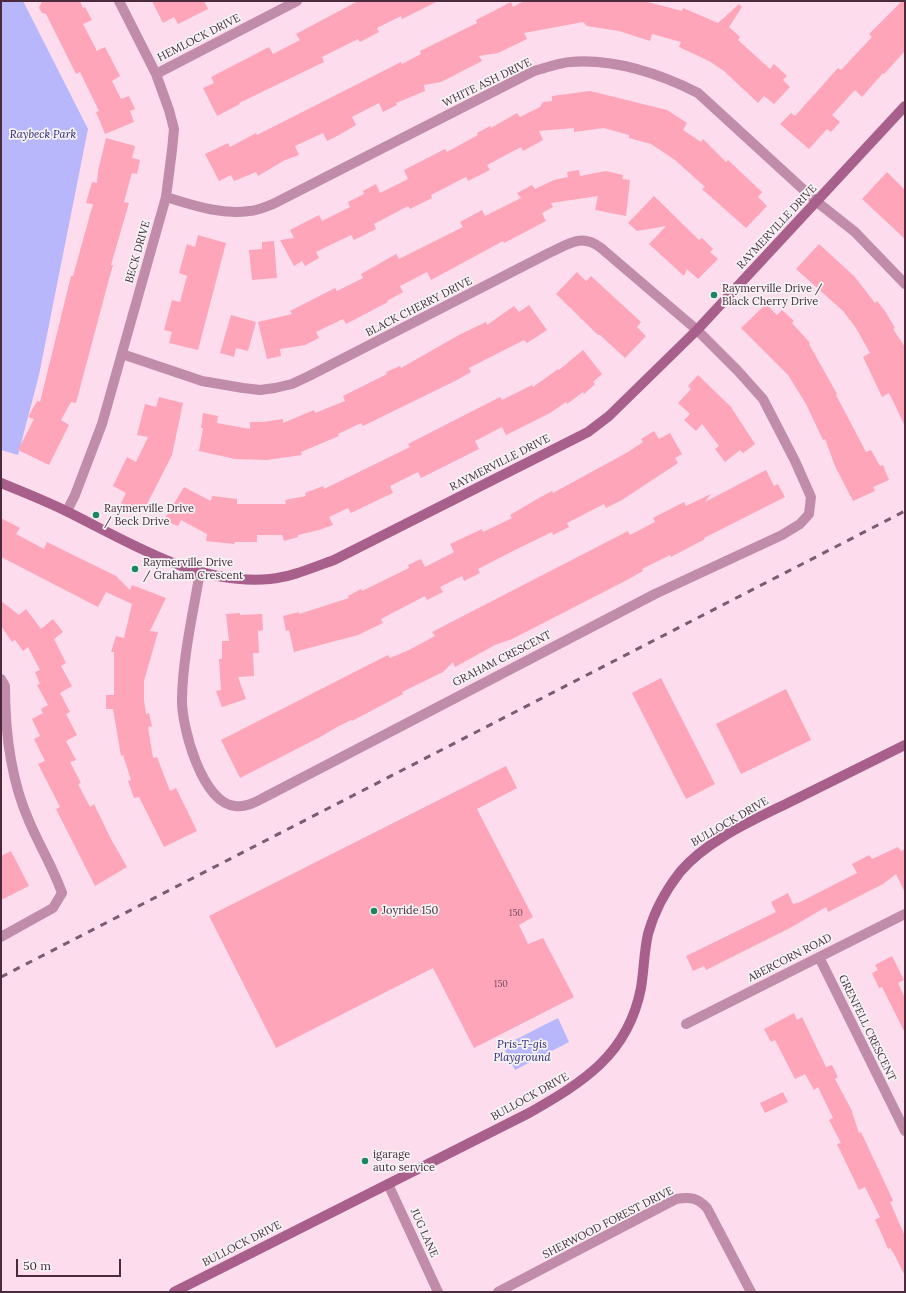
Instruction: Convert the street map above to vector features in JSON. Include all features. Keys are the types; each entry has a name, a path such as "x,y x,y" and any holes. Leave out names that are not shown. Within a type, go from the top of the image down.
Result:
{"street":[{"name":"BECK DRIVE","path":"67,511 102,424 166,197 174,129 156,74 119,1"},
{"name":"HEMLOCK DRIVE","path":"156,74 297,1"},
{"name":"WHITE ASH DRIVE","path":"166,197 201,207 230,212 251,211 258,209 287,197 534,71 569,62 588,62 651,72 675,81 698,93 817,202 855,232 882,258 905,284"},
{"name":"RAYMERVILLE DRIVE","path":"1,483 67,511 142,550 200,572 235,578 271,579 294,574 334,560 588,432 609,416 697,330 905,106"},
{"name":"BLACK CHERRY DRIVE","path":"122,354 202,381 260,390 281,387 309,376 549,253 574,241 585,240 601,248 697,330"},
{"name":"GRAHAM CRESCENT","path":"200,572 185,661 182,700 187,735 203,777 219,800 235,806 249,804 655,594 782,535 800,524 809,514 811,497 795,461 764,400 738,371 697,330"},
{"path":"1,679 5,686 7,737 14,782 28,820 55,873 62,893 53,908 1,937"},
{"name":"BULLOCK DRIVE","path":"174,1292 529,1113 572,1088 614,1051 629,1026 641,988 648,934 668,889 693,858 710,845 753,820 905,745"},
{"name":"ABERCORN ROAD","path":"686,1024 905,914"},
{"name":"GRENFELL CRESCENT","path":"819,957 905,1131"},
{"name":"JUG LANE","path":"388,1184 438,1292"},
{"name":"SHERWOOD FOREST DRIVE","path":"498,1292 676,1199 693,1197 702,1202 710,1212 751,1292"}],"green space":[{"name":"Raybeck Park","path":"1,1 23,1 88,129 39,375 18,455 1,450"},
{"name":"Pris-T-gis Playground","path":"558,1018 569,1042 515,1070 503,1046"}],"building":[{"path":"42,1 80,1 83,8 85,7 92,20 83,24 97,51 105,47 120,76 112,81 121,99 129,96 135,109 130,111 134,122 105,134 96,112 99,111 80,72 76,74 46,14 42,13 39,8"},
{"path":"152,1 204,1 208,9 178,24 174,17 163,23"},
{"path":"358,1 438,1 402,19 401,16 377,28 379,32 360,42 358,39 322,57 324,62 239,103 240,104 217,116 203,88 214,83 211,77 269,47 273,54 300,40 296,34"},
{"path":"524,1 644,1 682,11 683,8 718,23 739,4 742,7 729,27 740,37 738,40 770,69 774,64 787,76 783,80 790,87 774,104 764,96 758,103 724,71 709,61 679,47 681,42 652,34 650,41 619,31 587,26 583,22 524,33 527,39 498,53 479,56 482,61 441,82 424,85 425,91 396,103 397,105 383,112 379,103 352,117 356,125 327,141 323,133 295,146 299,155 285,160 258,176 256,172 234,181 231,175 219,181 205,154 228,143 230,147 256,133 257,135 401,62 402,64 421,54 420,51 477,23 476,20 511,2 513,7"},
{"path":"902,1 905,1 905,51 862,97 855,90 832,115 840,122 831,132 827,129 809,149 780,124 791,113 795,116 838,68 841,70 872,37 869,34"},
{"path":"590,91 667,110 687,123 683,130 701,142 703,139 726,162 728,160 762,192 758,197 767,206 746,228 702,189 705,187 675,160 651,144 629,138 629,135 604,128 574,132 574,128 539,131 543,140 523,151 521,147 487,165 490,170 468,181 466,177 431,195 432,198 410,209 408,206 374,224 376,229 354,240 351,235 316,252 319,258 305,266 302,261 294,266 280,240 294,238 290,230 319,215 322,221 350,207 348,202 364,194 363,191 376,184 380,193 408,179 404,170 445,149 447,152 478,135 477,133 490,126 491,128 517,113 520,117 540,107 543,102 552,101 552,96"},
{"path":"106,138 135,146 132,158 140,160 137,174 132,173 124,202 129,203 111,265 113,265 76,403 71,402 61,420 69,425 49,465 18,450 34,419 28,417 37,401 40,402 71,276 73,276 93,204 86,203 92,182 97,183 98,171"},
{"path":"579,170 580,176 606,171 623,175 622,179 630,180 626,216 595,210 598,196 551,203 553,207 542,213 546,221 504,243 503,241 431,280 427,272 400,286 403,292 387,301 388,302 346,324 343,319 316,332 319,338 305,345 280,349 281,356 267,359 258,322 292,314 290,311 335,288 337,291 363,278 361,274 396,254 399,259 463,227 460,222 482,210 485,216 521,198 517,193 532,185 535,189 554,180 568,177 567,172"},
{"path":"887,172 905,190 905,239 862,199"},
{"path":"654,196 699,240 702,238 713,249 710,252 718,259 698,279 687,269 684,276 649,244 666,226 637,231 628,223"},
{"path":"198,235 226,243 198,350 169,343 172,332 164,330 172,300 180,302 187,276 179,273 187,244 195,247"},
{"path":"274,241 277,278 252,280 249,250 262,249 262,242"},
{"path":"819,244 854,276 875,303 877,301 885,311 895,328 893,329 905,347 905,426 889,393 882,397 863,357 870,353 856,328 843,311 796,269"},
{"path":"577,272 586,281 591,276 641,322 637,327 646,336 625,358 600,335 598,335 556,294"},
{"path":"766,304 777,315 782,310 794,321 792,323 810,343 809,344 837,394 836,395 866,452 871,450 880,466 883,465 889,480 873,487 875,491 853,501 835,466 825,439 823,440 806,404 788,375 741,328"},
{"path":"529,305 547,330 527,343 524,340 469,368 471,372 457,380 363,426 361,423 338,434 339,436 301,452 302,455 267,460 235,459 199,451 203,428 201,428 203,413 218,416 217,423 250,429 250,422 283,419 283,423 314,410 315,413 345,401 343,396 387,374 386,372 400,366 401,368 459,335 486,322 487,325 514,306 519,312"},
{"path":"231,315 256,322 248,351 236,348 234,357 220,353"},
{"path":"583,350 602,374 593,382 595,384 584,394 583,392 567,404 566,402 550,413 506,435 502,427 475,441 479,449 421,478 418,472 390,486 393,493 351,513 348,508 329,517 333,525 298,535 298,537 284,541 282,535 257,535 257,542 235,542 234,544 206,541 207,534 181,520 178,526 164,520 184,487 211,501 212,496 237,499 237,504 286,504 285,500 306,496 305,493 323,486 324,489 410,447 408,444 500,397 502,400 532,385 533,387 558,369 559,370"},
{"path":"698,375 731,407 755,444 743,453 740,450 725,462 715,449 719,446 702,424 696,431 684,420 690,414 678,403 691,389 688,386"},
{"path":"159,397 183,403 172,455 145,508 142,506 139,512 121,503 126,493 113,486 127,457 136,462 148,437 137,435 145,404 156,407"},
{"path":"654,431 659,439 670,433 682,454 675,458 678,463 622,500 606,508 604,504 567,523 569,527 553,535 552,532 478,569 480,573 464,581 462,576 440,587 443,592 427,600 425,596 381,619 383,623 358,635 294,652 289,630 286,631 283,616 299,612 299,614 349,598 348,596 361,589 362,591 409,568 408,565 421,559 425,567 454,552 450,544 482,529 483,532 512,518 510,515 539,498 552,491 553,493 628,452 643,442 641,439"},
{"path":"766,470 774,486 778,484 785,497 704,538 705,539 671,557 670,555 642,569 643,571 625,581 512,639 495,645 455,667 453,662 443,672 402,692 403,694 240,778 221,740 388,655 390,658 409,650 435,636 432,632 628,531 630,535 655,522 653,518 684,502 686,506 711,494 705,502"},
{"path":"1,518 20,528 16,534 44,549 47,542 116,576 130,590 132,585 166,598 150,631 158,632 144,681 144,700 146,714 149,713 152,726 148,727 153,758 157,757 170,791 176,788 197,831 164,847 139,797 134,798 128,781 131,780 123,755 121,756 113,709 106,709 106,695 114,695 114,652 111,652 116,636 124,638 132,604 106,592 98,607 1,557"},
{"path":"1,601 19,615 26,609 41,629 53,619 63,632 54,639 66,663 61,666 72,686 60,693 70,712 66,714 77,735 66,741 76,760 70,762 81,783 78,784 90,807 94,804 127,867 95,886 56,809 60,807 38,764 45,761 34,739 40,736 32,719 43,713 41,709 48,705 37,685 40,684 35,672 40,670 28,647 23,651 15,640 12,642 1,626"},
{"path":"240,613 240,615 262,614 263,630 258,631 259,653 253,653 254,676 238,677 246,699 222,707 216,691 221,690 219,659 222,659 222,641 229,641 226,614"},
{"path":"661,678 715,784 686,799 632,693"},
{"path":"786,689 811,740 741,774 716,724"},
{"name":"Joyride 150","path":"506,766 517,788 477,809 533,917 519,925 528,944 543,938 574,997 474,1048 433,968 276,1048 209,916"},
{"path":"898,847 901,851 905,849 905,893 896,874 883,884 828,912 826,907 790,928 706,970 704,966 693,971 686,956 776,912 771,902 788,893 793,904 800,902 857,873 852,864 869,855 872,859"},
{"path":"11,851 29,886 1,900 1,856"},
{"path":"892,956 904,980 898,983 905,998 905,1033 882,987 879,988 872,973 878,970 875,965"},
{"path":"794,1013 797,1020 802,1017 826,1067 832,1065 838,1077 835,1079 851,1109 859,1133 861,1132 893,1201 890,1202 905,1236 905,1276 894,1254 890,1248 888,1249 875,1220 880,1217 865,1187 859,1190 837,1144 841,1143 829,1120 833,1118 818,1087 814,1090 805,1074 795,1079 775,1040 771,1042 764,1029"},
{"path":"783,1092 788,1102 765,1113 760,1103"}],"railway":[{"path":"1,977 905,511"}],"place":[{"name":"Raymerville Drive / Black Cherry Drive","path":"714,295"},
{"name":"Raymerville Drive / Beck Drive","path":"96,515"},
{"name":"Raymerville Drive / Graham Crescent","path":"135,569"},
{"name":"Joyride 150","path":"374,911"},
{"name":"igarage auto service","path":"365,1161"}]}
